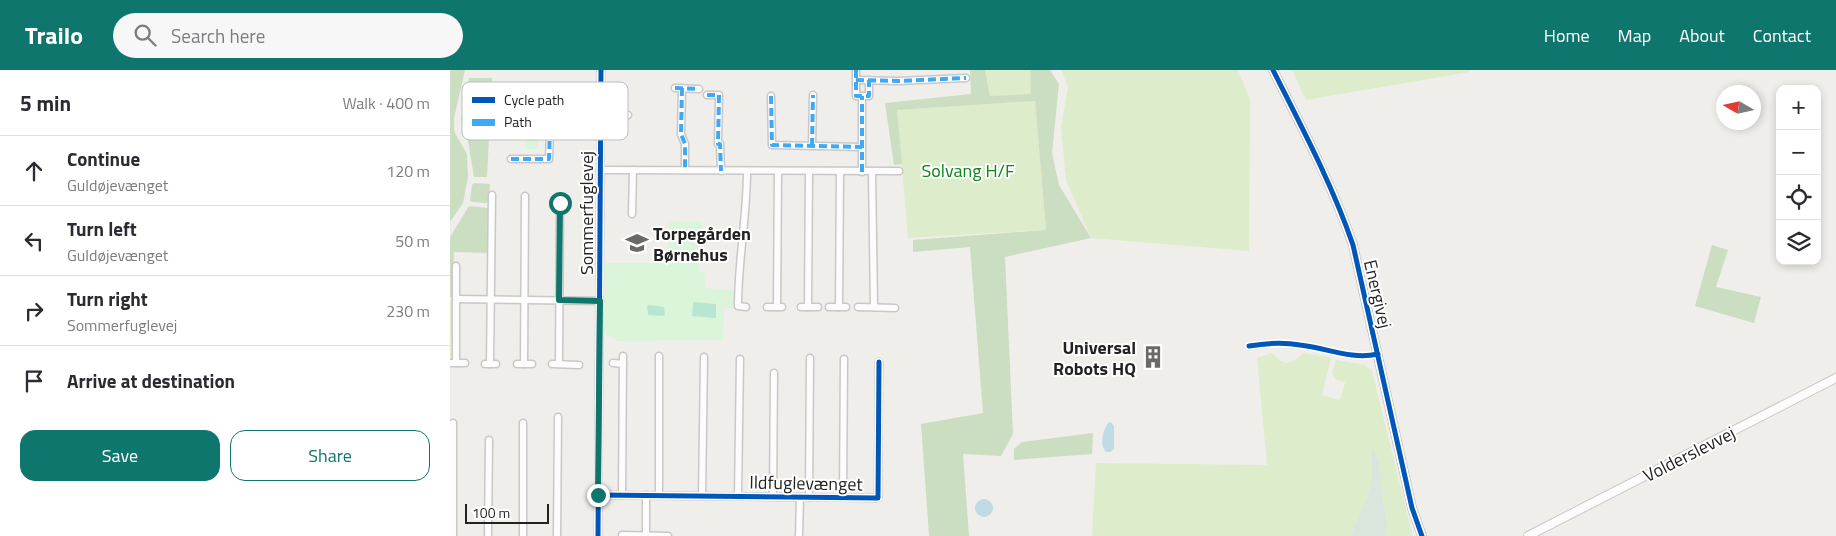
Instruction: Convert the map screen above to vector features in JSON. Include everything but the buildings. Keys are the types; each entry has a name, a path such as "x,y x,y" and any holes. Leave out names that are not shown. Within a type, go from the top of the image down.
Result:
{"street":[{"path":"856,70 856,96 869,96 869,80"},
{"path":"904,70 904,79"},
{"path":"951,70 951,78"},
{"name":"Energivej","path":"1273,70 1326,177 1341,210 1353,245 1412,508 1422,536"},
{"path":"856,80 966,78"},
{"path":"684,170 685,144 681,134 678,88 699,89"},
{"path":"707,95 719,95 718,144 720,144 721,170"},
{"path":"812,146 813,95"},
{"path":"771,96 772,145 862,147"},
{"path":"862,96 862,172"},
{"path":"511,159 549,159 550,140"},
{"name":"Sommerfuglevej","path":"598,536 600,140"},
{"path":"600,170 899,171"},
{"path":"632,214 633,170"},
{"path":"746,306 738,306 738,279 746,211 747,171"},
{"path":"767,307 780,307 778,171"},
{"path":"809,171 805,307 818,307"},
{"path":"829,307 843,307 840,172"},
{"path":"872,172 874,307"},
{"path":"490,364 492,195"},
{"path":"524,364 525,196"},
{"path":"560,197 556,364 579,364"},
{"path":"624,198 632,198"},
{"path":"456,266 453,363 465,364"},
{"path":"456,299 600,301"},
{"path":"858,307 896,308"},
{"path":"622,495 623,356"},
{"path":"659,356 659,495"},
{"path":"702,496 704,357"},
{"name":"Ildfuglevænget","path":"809,497 810,358"},
{"name":"Ildfuglevænget","path":"843,497 844,359"},
{"name":"Ildfuglevænget","path":"738,496 740,360"},
{"name":"Ildfuglevænget","path":"598,495 878,498 879,362"},
{"path":"613,363 623,364"},
{"path":"651,364 659,364"},
{"name":"Ildfuglevænget","path":"773,496 774,373"},
{"name":"Volderslevvej","path":"1528,536 1836,378"},
{"path":"557,536 558,417"},
{"path":"453,423 453,536"},
{"path":"523,424 523,536"},
{"path":"488,440 488,536"},
{"path":"646,495 646,536"},
{"name":"Ildfuglevænget","path":"799,536 800,497"},
{"name":"Volderslevvej","path":"1534,536 1541,531"},
{"path":"622,535 668,536"}],"green space":[{"path":"450,70 465,70 454,118 454,131 467,154 468,177 463,203 450,222"},
{"path":"970,70 985,70 990,96 1031,94 1030,70 1050,70 1059,84 1052,153 1059,185 1091,238 1005,257 1013,434 1001,456 963,454 969,536 929,536 921,424 983,413 970,247 913,252 913,240 1046,230 1035,101 897,110 902,164 894,165 885,103 971,94"},
{"path":"985,70 1030,70 1031,94 990,96"},
{"path":"1061,70 1238,70 1250,100 1249,251 1091,238 1066,180 1061,127 1068,86"},
{"path":"1292,70 1469,70 1469,72 1306,100"},
{"path":"469,78 492,78 492,82 468,82"},
{"name":"Solvang H/F","path":"1035,101 1046,230 908,238 897,110"},
{"path":"468,140 489,140 487,177 474,177"},
{"path":"526,140 538,140 538,149 525,149"},
{"path":"474,183 490,184 489,201 486,203 470,201 472,185"},
{"path":"469,206 489,208 488,253 454,252 453,297 450,297 450,237"},
{"path":"674,221 702,222 699,270 705,275 705,288 735,290 734,308 724,308 723,340 617,341 604,333 605,263 668,263 669,223"},
{"path":"1712,245 1728,250 1716,287 1761,297 1754,323 1695,306"},
{"path":"450,300 453,300 451,361 450,360"},
{"path":"693,302 716,304 716,318 692,316"},
{"path":"647,306 664,307 665,315 648,315"},
{"path":"1272,353 1281,361 1288,363 1304,353 1331,358 1322,395 1340,400 1345,382 1335,379 1332,373 1336,360 1364,365 1372,371 1413,536 1385,536 1387,529 1379,461 1372,449 1371,484 1351,536 1092,536 1096,463 1267,465 1257,358"},
{"path":"1093,433 1092,454 1014,460 1014,449 1022,442"}],"shaded area":[{"path":"1372,448 1379,461 1387,529 1385,536 1351,536 1371,484"}],"water":[{"path":"1110,422 1114,427 1114,449 1106,452 1102,438 1107,424"},
{"path":"984,499 990,502 993,508 990,514 984,517 978,514 975,508 978,502"}],"marked path":[{"path":"856,70 856,96 869,96 869,80"},
{"path":"856,80 898,81 966,78"},
{"path":"675,88 699,89"},
{"path":"682,88 681,134 685,144 685,170"},
{"path":"707,95 719,95 718,144 720,144 721,171"},
{"path":"812,146 813,95"},
{"path":"771,96 772,145 862,147"},
{"path":"862,96 862,172"},
{"path":"511,159 549,159 550,140"}],"cycle path":[{"path":"601,70 601,82"},
{"path":"1273,70 1326,178 1353,245 1412,508 1422,536"},
{"path":"598,536 601,140"},
{"path":"1249,346 1287,343 1349,355 1378,354"},
{"path":"598,495 878,498 879,362"}],"place":[{"name":"Torpegården Børnehus","path":"637,243"},
{"name":"Universal Robots HQ","path":"1153,357"}],"route":[{"path":"560,203 559,300 600,301 598,495"}]}
